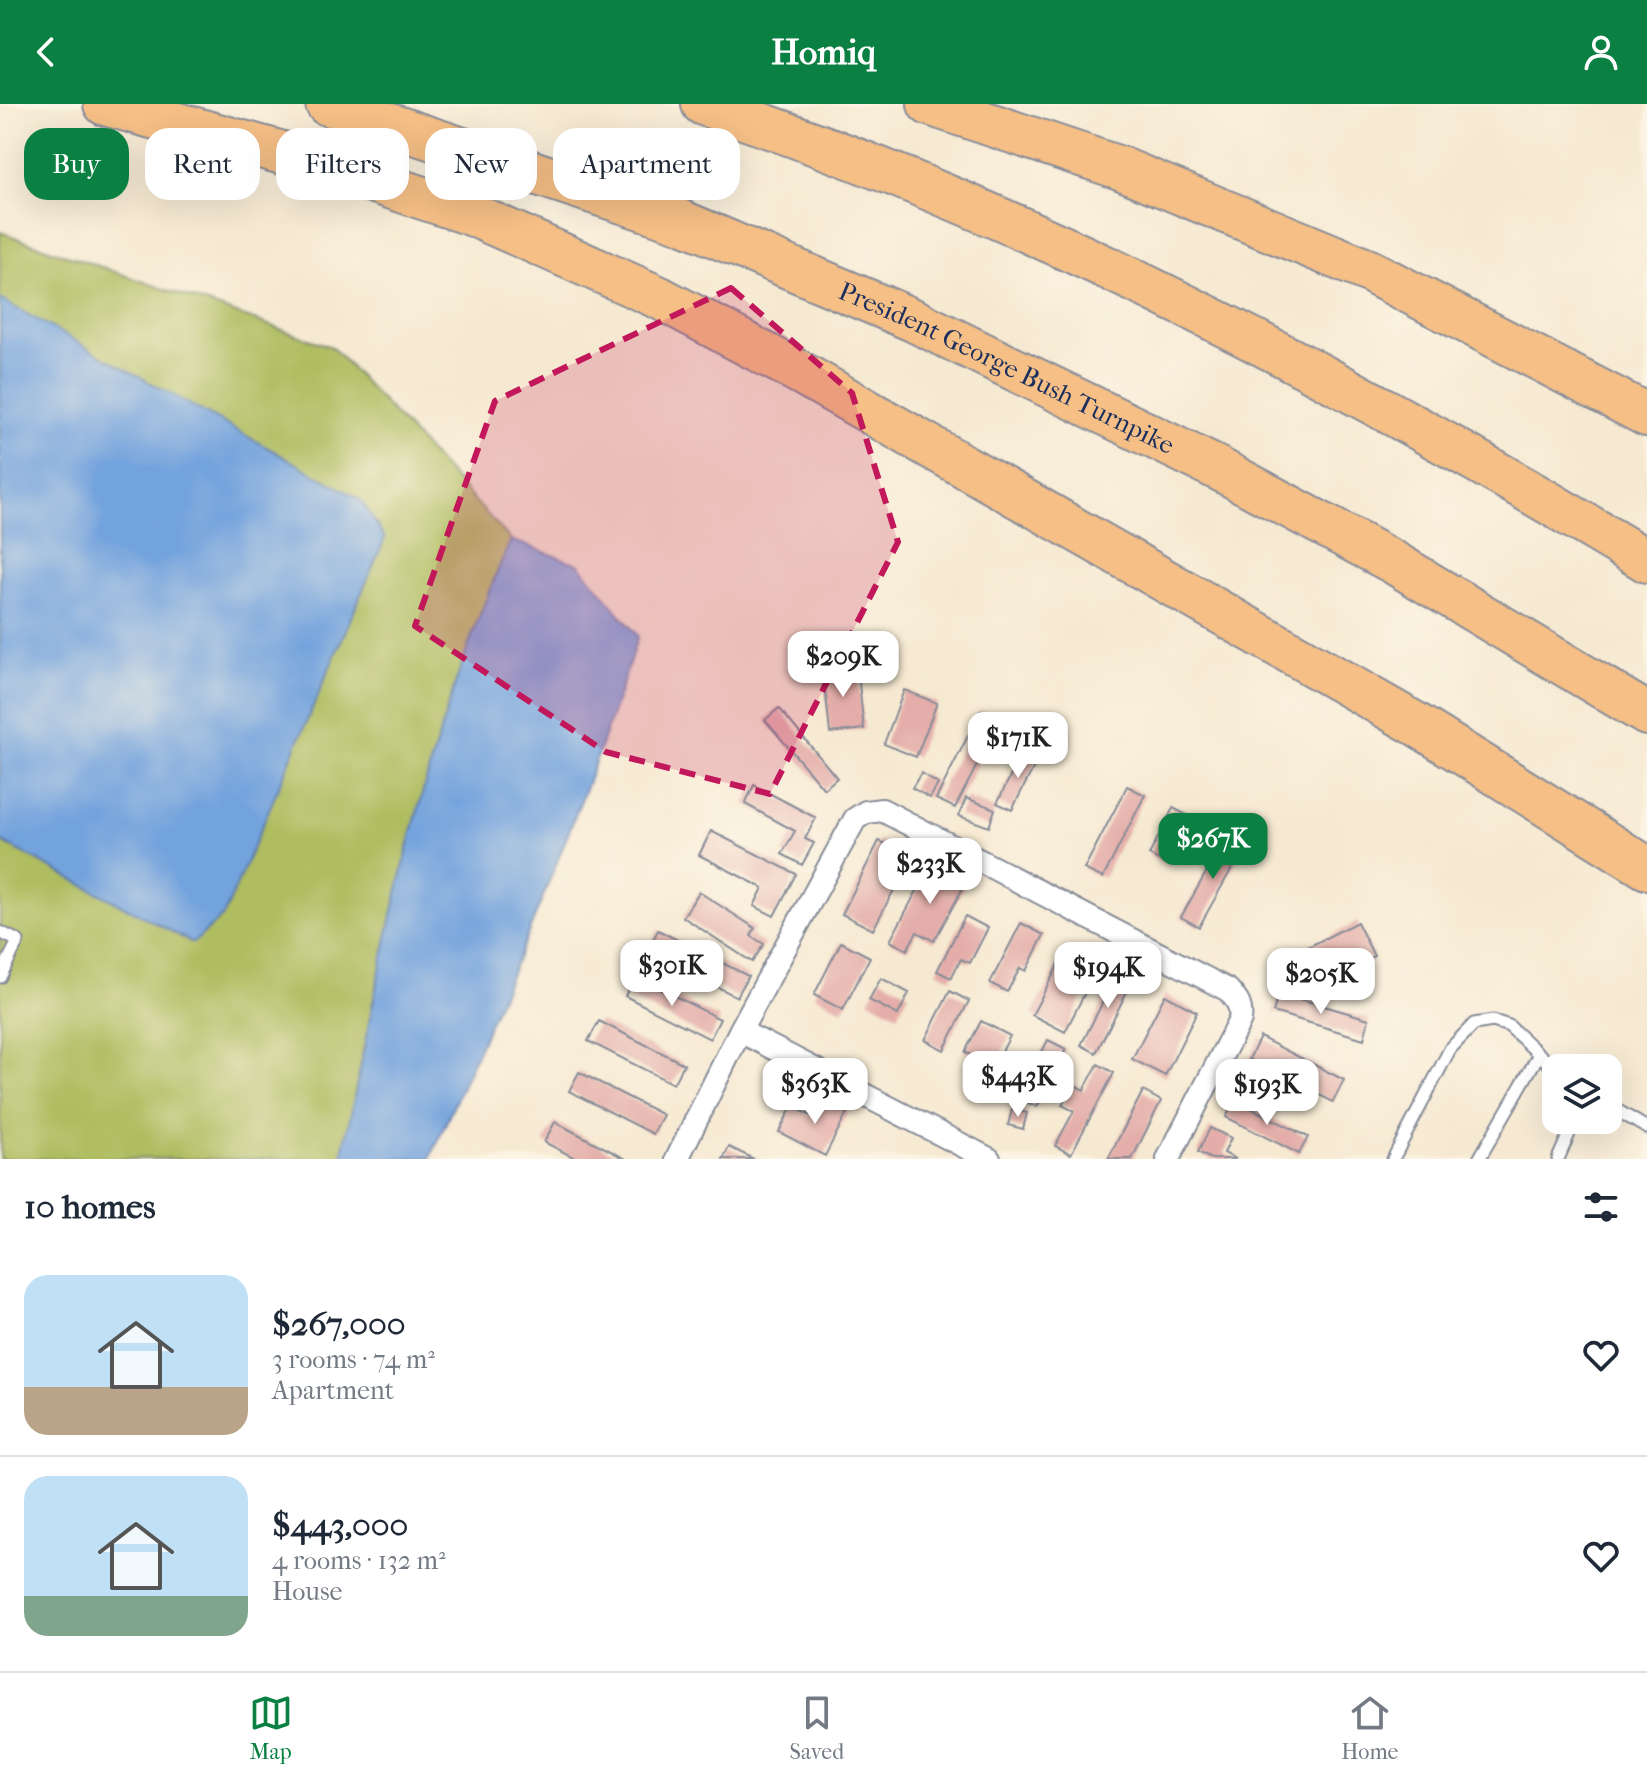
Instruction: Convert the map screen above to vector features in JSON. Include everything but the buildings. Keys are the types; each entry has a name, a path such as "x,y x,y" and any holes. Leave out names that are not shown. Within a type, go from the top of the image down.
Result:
{"highway":[{"path":"105,104 308,160 471,214 660,298 814,380 1416,724 1647,868"},
{"name":"President George Bush Turnpike","path":"327,104 680,221 913,320 1219,469 1393,562 1647,714"},
{"path":"703,104 894,174 1078,254 1427,431 1647,561"},
{"path":"929,104 1120,168 1369,271 1647,415"}],"street":[{"path":"677,1159 740,1031 855,819 866,812 882,810 1228,990 1237,999 1241,1010 1240,1020 1168,1159"},
{"path":"740,1031 986,1158"}],"lane":[{"path":"0,932 18,941 0,977"},
{"path":"1393,1159 1450,1049 1474,1024 1493,1021 1509,1026 1542,1059"},
{"path":"1479,1159 1538,1056"},
{"path":"1622,1113 1647,1128"},
{"path":"1558,1159 1569,1134"}],"highlighted area":[{"path":"731,288 852,393 898,542 770,794 606,752 415,626 495,401"}],"green space":[{"path":"0,232 332,347 511,540 480,614 430,767 391,923 342,1159 0,1159"}],"water":[{"path":"0,299 360,499 385,538 224,915 193,943 0,841"},
{"path":"511,540 579,564 638,636 567,836 515,965 430,1159 342,1159 390,923 430,767 480,614"}]}
